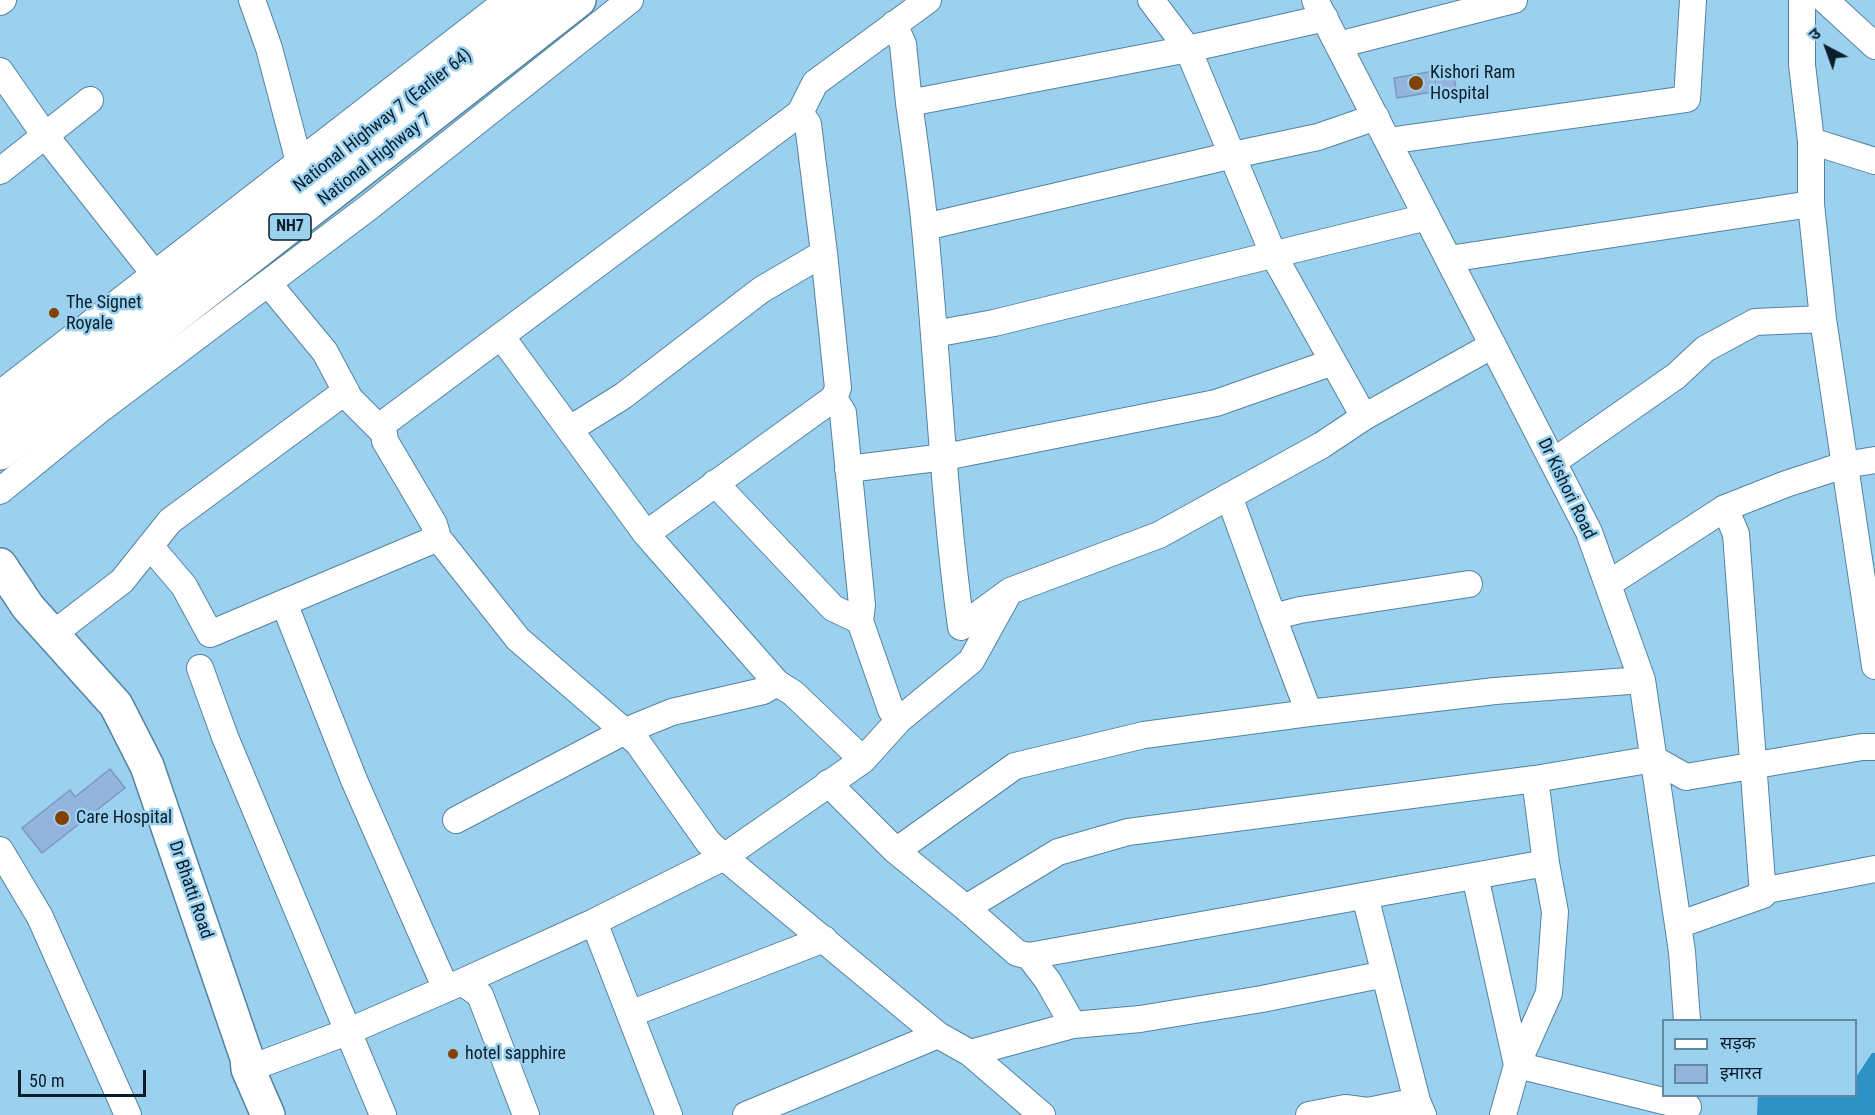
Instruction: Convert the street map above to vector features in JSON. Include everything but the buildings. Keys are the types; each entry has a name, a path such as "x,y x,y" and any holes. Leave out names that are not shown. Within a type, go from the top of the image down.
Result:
{"main road":[{"name":"National Highway 7 (Earlier 64)","path":"0,417 161,281 539,0"},
{"name":"National Highway 7","path":"0,453 579,0"},
{"name":"Dr Bhatti Road","path":"0,565 28,607 116,705 147,766 249,1069 268,1115"}],"street":[{"path":"252,0 269,48 299,162"},
{"path":"0,394 161,281 299,162 508,0"},
{"path":"0,492 102,408 369,207 630,0"},
{"path":"379,428 800,113 815,83 928,0"},
{"path":"1151,0 1188,49 1274,256 1364,417"},
{"path":"1338,45 1514,0"},
{"path":"1388,141 1687,99 1693,0"},
{"path":"1802,0 1802,65 1811,141 1811,204 1844,465 1875,666"},
{"path":"1825,0 1875,46"},
{"path":"909,103 1188,49 1320,9"},
{"name":"Dr Kishori Road","path":"1320,9 1589,532 1608,584 1642,680 1678,924 1688,1019"},
{"path":"894,24 903,44 925,227 945,458 950,548 961,627 1010,591 1160,535 1322,445 1364,417 1493,345"},
{"path":"0,71 44,134 161,281"},
{"path":"0,171 90,100"},
{"path":"646,534 834,398 838,388 824,253 807,124 800,113"},
{"path":"925,227 1233,154 1318,137 1376,117"},
{"path":"1811,141 1875,161"},
{"path":"1449,259 1811,204"},
{"path":"934,334 994,323 1274,256 1427,216"},
{"path":"570,429 624,396 761,290 824,253"},
{"path":"268,283 325,352 350,399 384,433 385,441 434,524 438,538 518,639 638,743 708,842 724,857 938,1035 970,1053 1042,1115"},
{"path":"1553,462 1676,376 1705,349 1755,322 1824,319"},
{"path":"501,336 646,534 777,683 793,693 863,760"},
{"path":"848,469 945,458 1216,404 1333,362"},
{"path":"53,634 122,581 170,521 346,391"},
{"path":"834,398 843,413 862,605 860,621 891,710 899,720"},
{"path":"1608,584 1725,508 1786,484 1844,465 1875,460"},
{"path":"715,483 833,609 860,621"},
{"path":"1229,496 1309,713"},
{"path":"1725,508 1736,534 1763,895"},
{"path":"150,546 184,586 210,634 438,538"},
{"path":"1273,617 1300,610 1468,585"},
{"path":"249,1069 347,1032 454,986 594,922 724,857 863,760 899,720 971,661 1010,591"},
{"path":"284,603 354,780 454,986 480,995 526,1115"},
{"path":"200,668 225,737 383,1115"},
{"path":"896,851 1015,766 1144,735 1495,691 1642,680"},
{"path":"456,820 623,732 672,712 763,691 777,683"},
{"path":"966,908 1058,852 1128,832 1535,779 1654,759 1686,777 1862,747 1875,747"},
{"path":"1503,1115 1517,1065 1549,993 1555,912 1535,779"},
{"path":"828,783 896,851 1017,953 1029,956 1546,863"},
{"path":"0,850 40,917 128,1115"},
{"path":"1678,924 1763,895 1767,890 1875,869"},
{"path":"1475,876 1517,1065"},
{"path":"1309,1115 1345,1108 1368,1111 1420,1108 1365,896"},
{"path":"594,922 669,1115"},
{"path":"630,1014 824,939"},
{"path":"1029,956 1048,981 1073,1025"},
{"path":"970,1053 1073,1025 1140,1019 1262,999 1385,974"},
{"path":"747,1115 938,1035"},
{"path":"1517,1065 1689,1106"}],"water":[{"path":"1872,1053 1875,1053 1875,1115 1757,1115 1758,1097 1857,1097 1857,1076"}],"place":[{"name":"Kishori Ram Hospital","path":"1416,83"},
{"name":"The Signet Royale","path":"54,313"},
{"name":"Care Hospital","path":"62,818"},
{"name":"hotel sapphire","path":"453,1054"}]}
